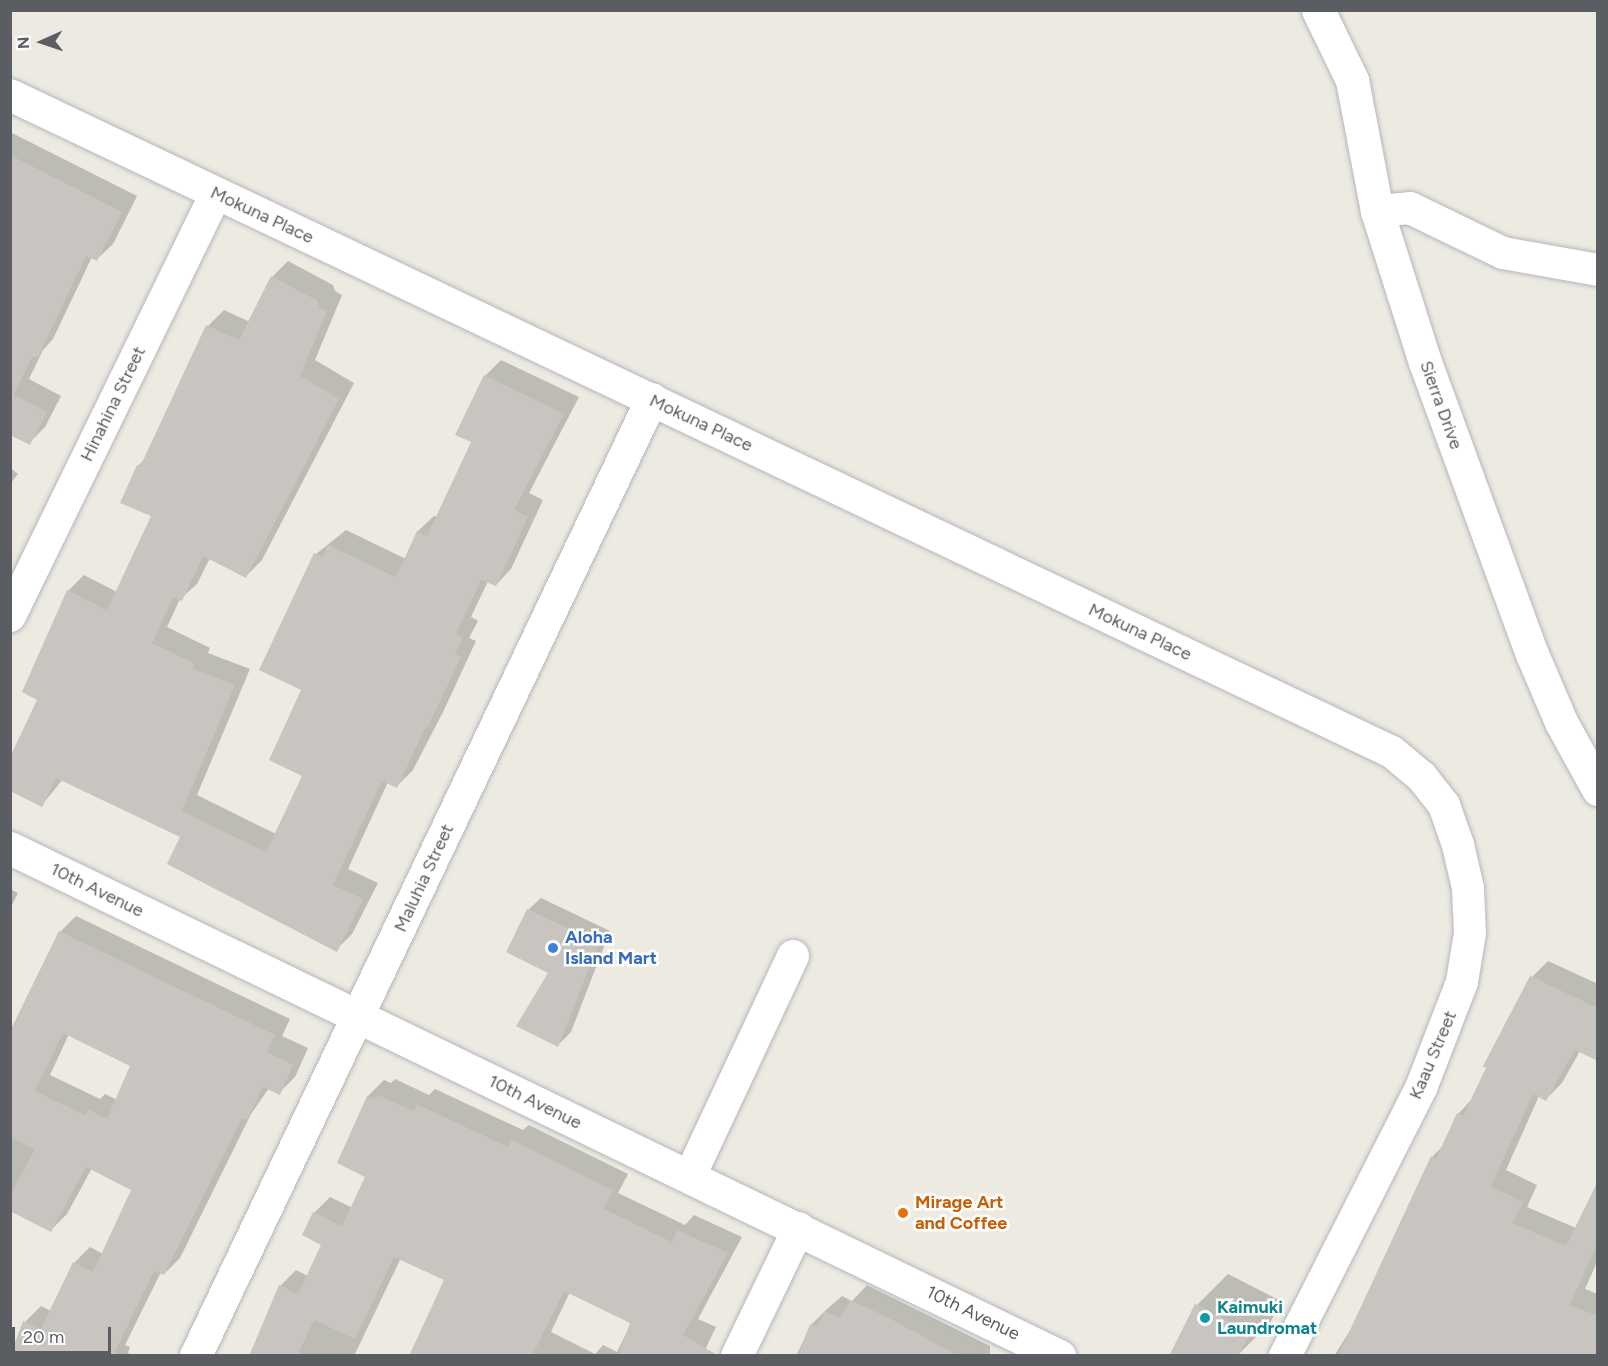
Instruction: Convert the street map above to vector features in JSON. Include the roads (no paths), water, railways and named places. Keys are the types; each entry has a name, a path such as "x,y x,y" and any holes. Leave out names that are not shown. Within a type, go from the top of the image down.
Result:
{"street":[{"name":"Sierra Drive","path":"1318,10 1352,80 1377,211 1425,362 1532,654 1561,722 1598,789"},
{"name":"Mokuna Place","path":"10,95 1392,752"},
{"name":"Hinahina Street","path":"10,616 216,193"},
{"path":"1377,211 1396,207 1416,210 1503,253 1598,270"},
{"name":"Maluhia Street","path":"196,1356 652,399"},
{"name":"Kaau Street","path":"1285,1356 1421,1088 1462,982 1470,933 1468,888 1458,845 1444,805 1422,777 1392,752"},
{"name":"10th Avenue","path":"10,848 799,1228 1059,1356"},
{"path":"690,1176 793,956"},
{"path":"737,1356 799,1228"}],"place":[{"name":"Aloha Island Mart","path":"553,948"},
{"name":"Mirage Art and Coffee","path":"903,1213"},
{"name":"Kaimuki Laundromat","path":"1205,1318"}]}
